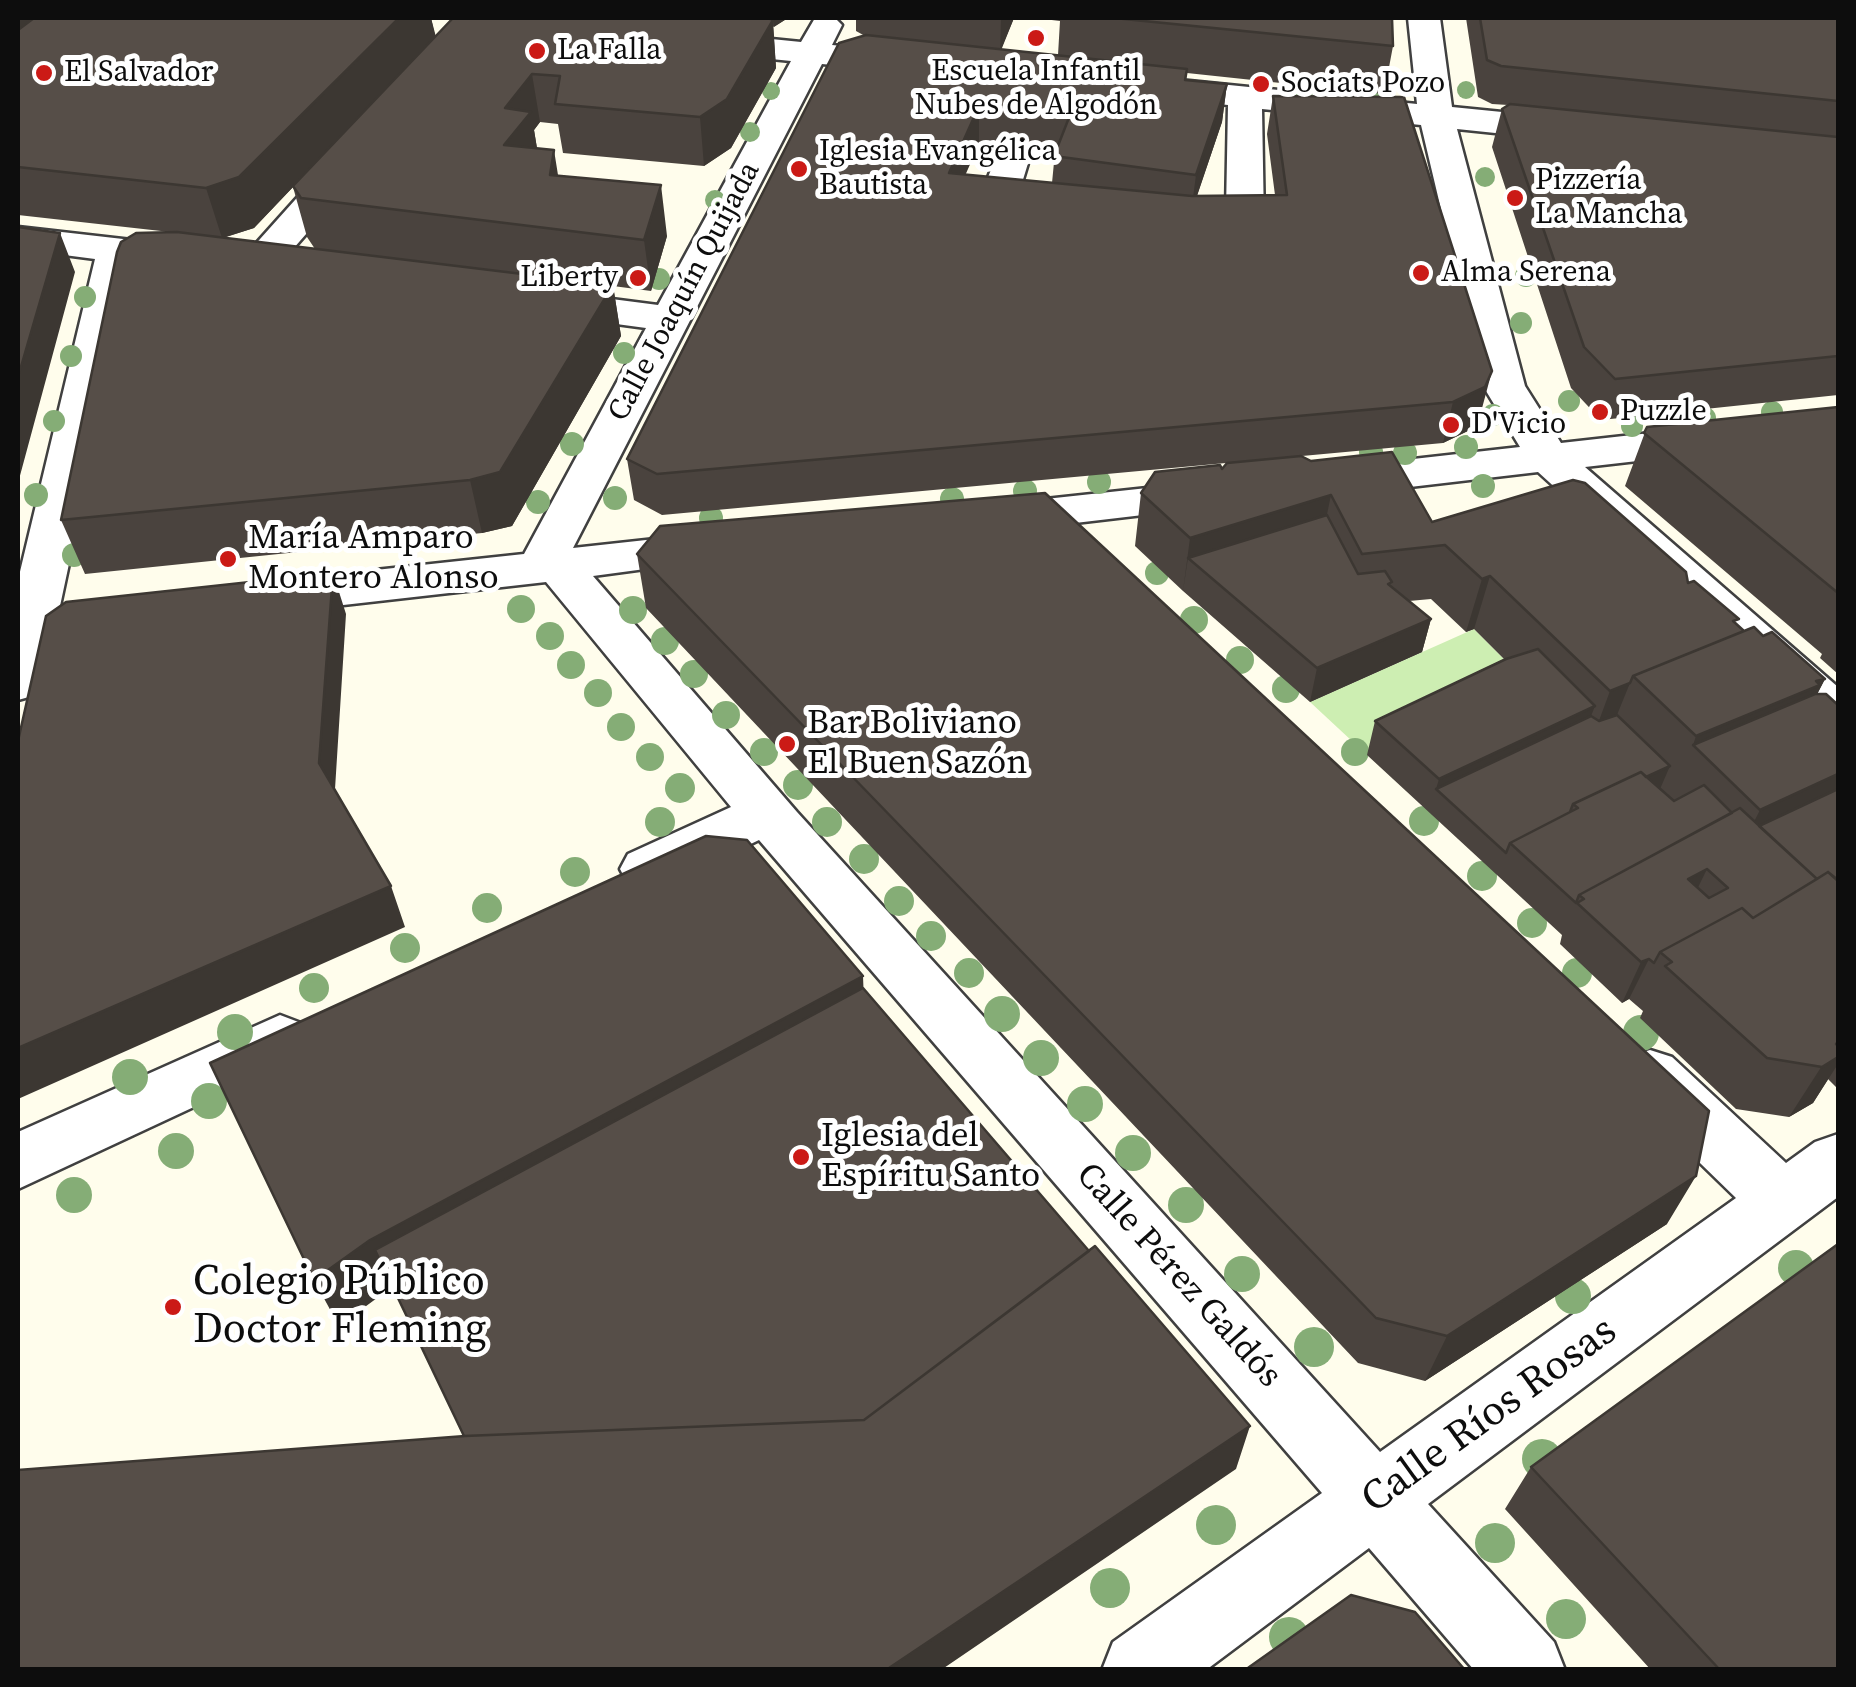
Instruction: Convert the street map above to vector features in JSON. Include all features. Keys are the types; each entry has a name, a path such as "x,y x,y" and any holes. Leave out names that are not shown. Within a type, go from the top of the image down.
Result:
{"street":[{"path":"1424,18 1436,116 1504,386 1549,458 1838,714"},
{"path":"665,38 821,35 939,65"},
{"name":"Calle Joaquín Quijada","path":"549,566 671,319 821,35"},
{"path":"1111,83 1607,134"},
{"path":"1157,221 1245,223 1244,97"},
{"path":"257,266 377,132"},
{"path":"1011,160 996,204 1086,214"},
{"path":"18,238 296,272"},
{"path":"18,683 24,626 116,250"},
{"path":"513,299 671,319"},
{"path":"957,522 1838,425"},
{"path":"1056,512 1099,553"},
{"path":"226,603 760,543"},
{"name":"Calle Pérez Galdós","path":"549,566 1526,1670"},
{"path":"24,626 167,610"},
{"path":"592,894 768,812"},
{"path":"18,1162 323,1020"},
{"path":"1612,1040 1782,1201"},
{"name":"Calle Ríos Rosas","path":"1141,1670 1838,1162"}],"green space":[{"path":"1474,629 1527,682 1367,755 1310,702"}],"building":[{"path":"34,18 399,18 239,177 206,188 18,167 18,30"},
{"path":"453,18 773,20 727,99 700,117 555,104 560,76 532,74 505,108 531,112 504,145 554,150 550,175 661,185 644,240 301,198 293,186"},
{"path":"1114,18 1392,18 1393,46"},
{"path":"1480,18 1838,18 1838,101 1501,66 1487,60"},
{"path":"866,35 1187,69 1185,80 1227,84 1196,175 1054,156 1070,115 979,106 949,173 1192,196 1287,195 1273,96 1404,97 1492,371 1485,387 1453,402 657,474 627,459 839,43"},
{"path":"1510,104 1838,137 1838,356 1615,379 1584,347 1502,109"},
{"path":"18,227 60,233 18,377"},
{"path":"177,232 613,285 500,472 470,480 61,520 121,242 136,233"},
{"path":"1838,407 1838,593 1644,433 1647,427"},
{"path":"1392,452 1432,522 1573,480 1585,483 1686,572 1688,583 1694,581 1739,619 1733,621 1744,631 1633,676 1630,683 1610,691 1490,576 1482,579 1445,545 1362,554 1331,495 1190,538 1141,493 1155,472 1220,465 1222,469 1227,463 1301,456 1311,461"},
{"path":"1045,493 1709,1111 1696,1176 1447,1336 1376,1318 637,554 660,526"},
{"path":"1327,515 1358,574 1385,571 1392,582 1388,584 1431,619 1317,668 1188,558"},
{"path":"333,573 319,763 391,886 18,1048 18,741 46,616 66,602"},
{"path":"1754,627 1763,636 1772,632 1825,679 1816,681 1820,685 1696,736 1633,676"},
{"path":"1538,649 1595,706 1439,779 1375,721 1506,659"},
{"path":"1815,694 1826,694 1838,705 1838,774 1760,810 1693,745"},
{"path":"1617,715 1670,766 1646,777 1641,772 1573,804 1570,812 1510,843 1506,853 1436,789 1591,716 1599,721"},
{"path":"1641,772 1674,801 1704,785 1732,813 1579,895 1576,903 1510,843 1578,808 1573,804"},
{"path":"1838,789 1838,880 1828,872 1817,879 1759,826"},
{"path":"1740,808 1817,879 1753,918 1742,908 1660,952 1654,963 1649,959 1641,962 1577,903 1584,899 1579,895","holes":["1707,869 1728,888 1709,898 1688,879"]},
{"path":"706,836 747,840 863,976 370,1240 314,1280 210,1063"},
{"path":"1828,872 1838,881 1838,1057 1822,1067 1767,1058 1665,966 1672,962 1660,952 1742,908 1753,918"},
{"name":"Iglesia del Espíritu Santo","path":"863,988 1089,1251 864,1420 464,1436 375,1250"},
{"path":"1838,1244 1838,1670 1720,1670 1531,1467"},
{"path":"1095,1246 1250,1426 886,1670 18,1670 18,1470 465,1436 864,1420"},
{"path":"1351,1595 1415,1612 1465,1670 1245,1670"}],"place":[{"name":"Escuela Infantil Nubes de Algodón","path":"1036,38"},
{"name":"La Falla","path":"537,51"},
{"name":"El Salvador","path":"44,73"},
{"name":"Sociats Pozo","path":"1261,84"},
{"name":"Iglesia Evangélica Bautista","path":"799,169"},
{"name":"Pizzería La Mancha","path":"1515,198"},
{"name":"Alma Serena","path":"1421,273"},
{"name":"Liberty","path":"638,278"},
{"name":"Puzzle","path":"1600,412"},
{"name":"D'Vicio","path":"1451,425"},
{"name":"María Amparo Montero Alonso","path":"228,559"},
{"name":"Bar Boliviano El Buen Sazón","path":"787,744"},
{"name":"Iglesia del Espíritu Santo","path":"801,1157"},
{"name":"Colegio Público Doctor Fleming","path":"173,1307"}]}
